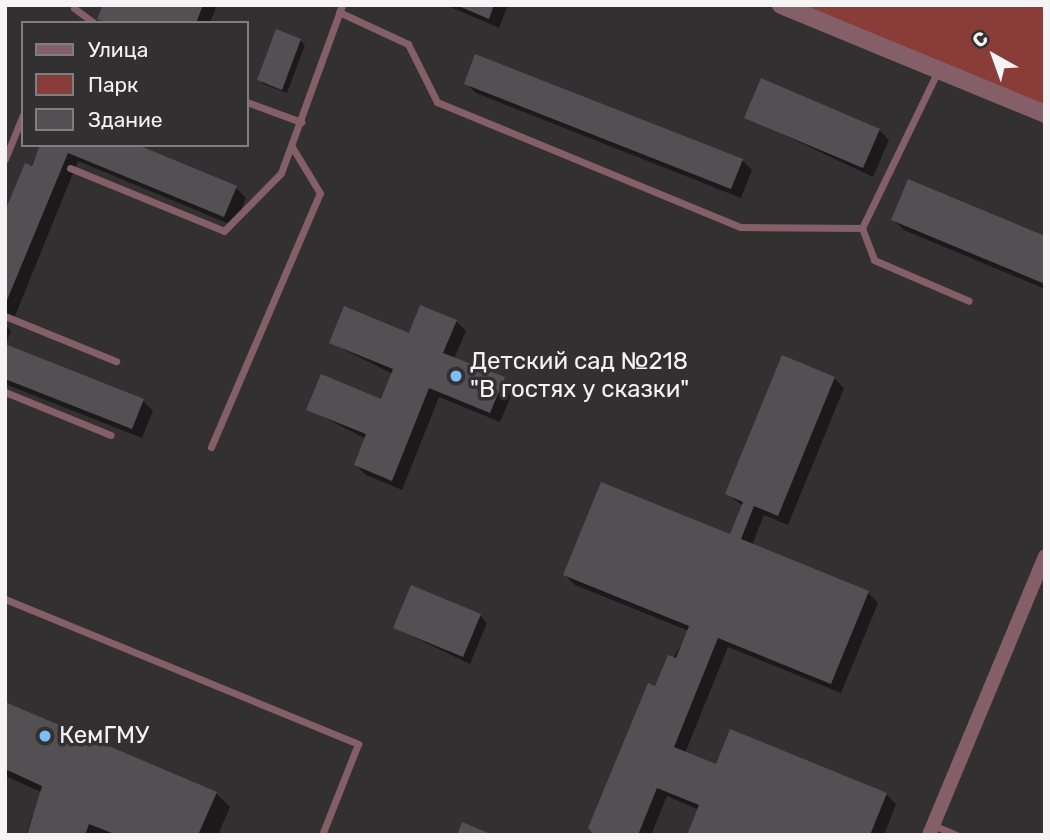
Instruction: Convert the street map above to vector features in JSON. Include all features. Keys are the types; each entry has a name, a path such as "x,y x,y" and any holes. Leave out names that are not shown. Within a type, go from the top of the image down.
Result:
{"street":[{"path":"781,5 1045,114"},
{"path":"931,830 1045,556"}],"lane":[{"path":"72,6 91,21"},
{"path":"70,168 224,231 281,173 340,9 408,44 437,102 740,227 862,228"},
{"path":"938,70 862,228 874,260 969,300"},
{"path":"248,103 301,122"},
{"path":"5,159 21,120"},
{"path":"211,447 320,193 292,147"},
{"path":"5,316 116,360"},
{"path":"5,392 111,435"},
{"path":"5,599 358,744 323,835"},
{"path":"931,830 957,835"}],"green space":[{"path":"781,5 1045,5 1045,114"}],"building":[{"path":"103,5 203,5 197,21 97,19"},
{"path":"456,5 494,5 489,19"},
{"path":"276,29 301,39 282,90 257,80"},
{"path":"475,54 743,159 731,189 464,84"},
{"path":"761,78 880,129 863,168 744,118"},
{"path":"39,147 143,147 237,186 224,217 68,153 5,305 5,211 25,163 32,166"},
{"path":"908,179 1045,236 1045,284 891,220"},
{"path":"420,305 457,320 443,353 505,377 490,413 429,388 392,481 354,465 366,434 306,410 321,374 381,399 393,369 329,343 344,306 409,333"},
{"path":"5,344 144,399 132,429 5,379"},
{"path":"782,355 835,377 778,516 754,506 741,539 869,591 831,684 718,638 674,747 716,764 730,729 887,793 870,835 687,835 699,805 657,788 638,835 594,835 588,828 648,683 655,686 668,655 676,658 689,626 563,575 601,482 730,534 743,502 725,494"},
{"path":"411,585 481,614 463,657 393,628"},
{"name":"КемГМУ","path":"5,702 217,792 198,835 117,835 89,824 85,835 27,835 42,786 5,769"},
{"path":"462,822 493,835 457,835"}],"place":[{"name":"Детский сад №218 \"В гостях у сказки\"","path":"456,376"},
{"name":"КемГМУ","path":"45,736"}]}
